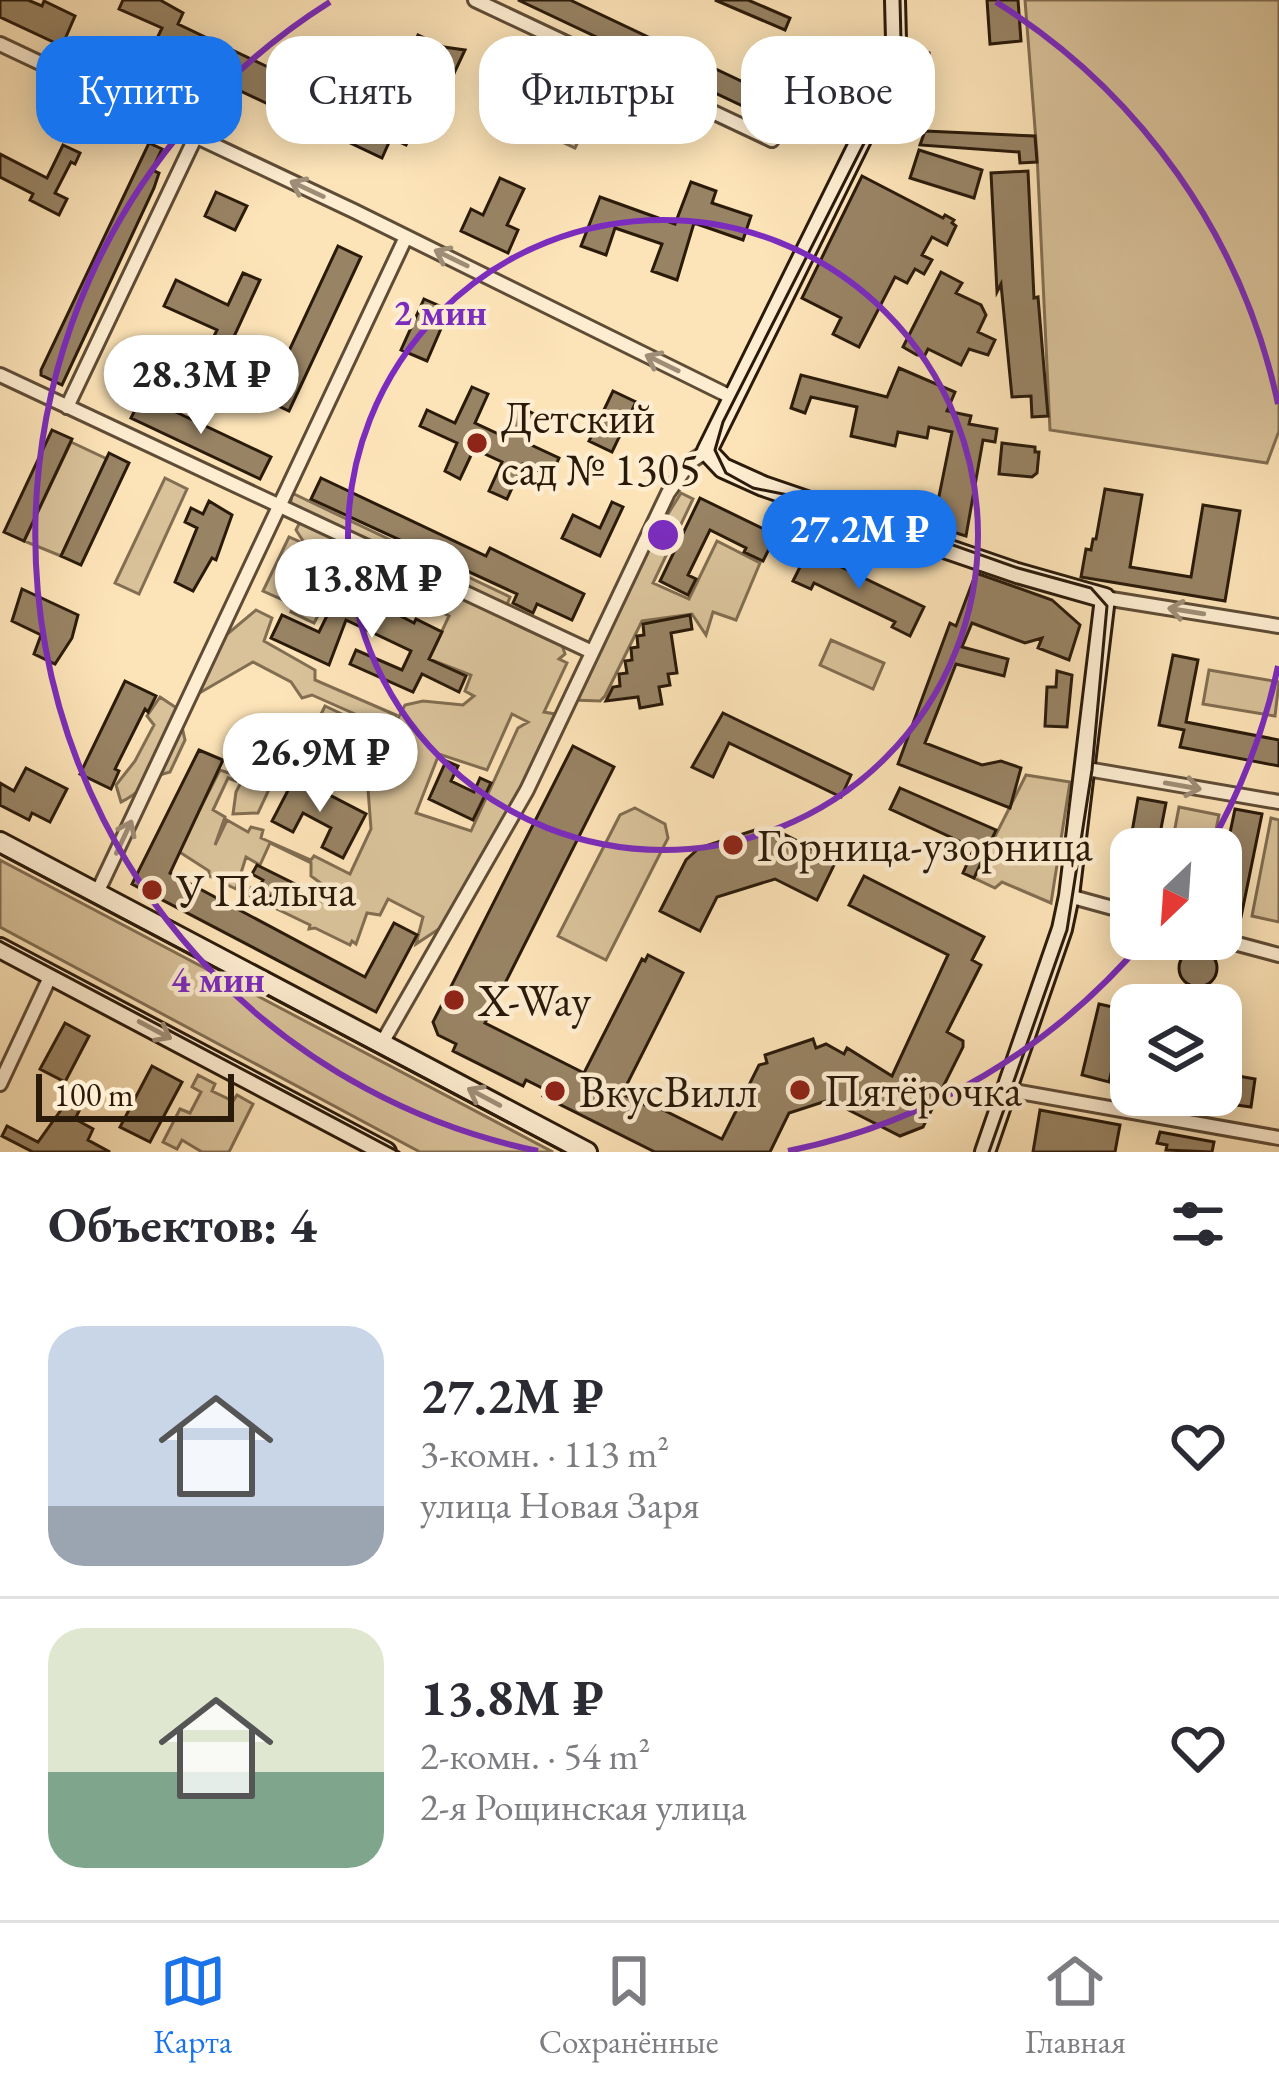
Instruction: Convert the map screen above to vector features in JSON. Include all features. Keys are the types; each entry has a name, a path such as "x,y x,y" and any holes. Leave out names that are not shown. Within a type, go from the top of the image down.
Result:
{"street":[{"path":"475,0 741,125"},
{"path":"895,0 896,36"},
{"path":"0,44 36,61"},
{"path":"67,407 192,144"},
{"path":"213,144 731,397"},
{"path":"382,1043 527,790 668,493 689,462 706,451 859,144"},
{"path":"97,893 406,237"},
{"path":"0,375 592,652"},
{"path":"706,451 723,468 764,486 1017,573 1106,598 1279,626"},
{"path":"986,1152 1069,896 1106,598"},
{"path":"1087,769 1279,802"},
{"path":"0,842 587,1152"},
{"path":"1069,896 1110,908"},
{"path":"1242,945 1279,955"},
{"path":"0,948 386,1152"},
{"path":"0,1084 51,975"},
{"path":"1008,1090 1279,1138"}],"shaded area":[{"path":"1025,0 1279,0 1279,431 1267,463 1050,430"},
{"path":"71,442 107,459 61,556 24,541"},
{"path":"165,478 187,489 139,594 115,583"},
{"path":"292,493 510,597 506,607 290,508"},
{"path":"681,493 693,499 653,583 689,599 717,541 760,563 736,620 713,612 706,635 692,614 642,621 605,696 600,701 574,700 640,559"},
{"path":"300,522 562,645 565,654 559,659 567,663 544,712 555,714 522,785 448,923 416,944 423,917 388,899 380,915 367,913 356,944 352,941 350,945 309,929 310,925 248,895 251,888 289,908 297,897 317,907 329,889 311,876 311,863 270,843 260,865 246,857 236,889 216,875 209,876 209,871 178,851 220,770 238,776 236,781 228,778 213,810 225,817 215,845 227,820 248,832 251,827 263,830 261,838 350,874 371,829 368,789 286,753 258,813 233,814 236,792 253,759 247,733 254,719 291,742 368,775 405,705 423,701 463,705 474,696 465,691 471,675 429,659 449,616 416,599 375,592 345,566 314,623 291,612 294,605 263,591 289,537 305,544 296,530","holes":["512,714 528,722 518,728 471,831 416,813 439,754 487,770"]},
{"path":"256,610 272,618 264,641 315,670 315,680 396,715 389,729 312,695 302,698 291,682 253,662 196,695 219,641"},
{"path":"831,640 884,663 873,689 820,665"},
{"path":"1209,670 1279,682 1275,716 1203,704"},
{"path":"160,697 178,709 185,740 170,772 121,802 116,785 154,725 147,716"},
{"path":"325,706 380,732 365,763 310,737"},
{"path":"1026,775 1070,782 1051,903 1002,882 995,888 974,878"},
{"path":"1179,807 1219,815 1216,828 1175,828"},
{"path":"635,808 665,824 668,838 606,960 558,936 620,815"},
{"path":"1271,818 1279,820 1279,922 1252,916"},
{"path":"0,860 553,1152 420,1152 0,927"},
{"path":"198,1075 215,1084 212,1091 233,1101 237,1095 253,1104 229,1152 202,1152 182,1140 177,1149 163,1142 180,1109 190,1113 201,1092 192,1087"}],"building":[{"path":"0,0 28,0 42,6 44,1 75,16 66,36 41,36 0,17"},
{"path":"123,0 160,0 183,13 178,24 203,36 158,36 162,28 119,9"},
{"path":"518,0 570,0 646,36 594,36"},
{"path":"715,0 748,0 790,18 785,30"},
{"path":"987,0 1018,0 1021,41 990,44"},
{"path":"455,49 465,50 455,71"},
{"path":"242,55 266,66 266,103 242,92"},
{"path":"717,70 741,81 741,105 717,94"},
{"path":"935,131 1035,136 1037,162 1020,163 1019,152 920,145 935,144"},
{"path":"149,144 162,149 152,170 159,173 154,188 62,385 41,375"},
{"path":"352,144 388,144 382,158"},
{"path":"63,145 80,153 55,193 67,199 59,215 0,177 0,154 47,178"},
{"path":"919,150 982,170 974,198 910,178"},
{"path":"1028,171 1034,298 1038,297 1048,416 1032,417 1031,396 1012,397 1001,284 997,292 991,173"},
{"path":"862,176 945,215 956,226 947,245 932,237 922,255 932,260 924,274 915,269 907,283 895,277 859,347 833,334 841,318 802,298"},
{"path":"500,178 524,189 507,225 518,230 508,253 461,231 471,209 483,215"},
{"path":"691,182 716,191 712,203 751,216 743,240 694,223 677,280 652,271 662,244 615,228 606,255 581,246 600,197 675,224"},
{"path":"216,192 247,206 235,230 205,216"},
{"path":"338,246 361,257 289,411 266,400"},
{"path":"941,272 962,283 956,293 981,305 986,315 978,332 995,340 988,355 969,349 961,365 928,349 925,355 917,355 903,347"},
{"path":"243,273 260,280 221,365 204,357 217,330 164,306 176,280 228,305"},
{"path":"424,299 449,310 427,361 401,350"},
{"path":"899,368 955,392 947,411 971,416 969,424 997,429 995,442 983,440 966,536 933,526 952,432 929,427 927,438 898,432 895,446 851,436 857,407 811,397 805,413 791,408 801,375 887,397"},
{"path":"472,387 488,394 475,423 505,437 519,407 539,416 527,443 559,458 551,476 523,464 507,499 489,491 502,462 474,449 460,479 445,471 457,443 420,426 427,410 455,423"},
{"path":"613,391 636,402 612,452 589,441"},
{"path":"142,396 271,457 260,479 131,418"},
{"path":"52,430 72,439 24,541 4,532"},
{"path":"1002,443 1035,447 1039,452 1037,473 1032,477 999,474"},
{"path":"109,453 129,463 81,565 61,556"},
{"path":"321,478 486,556 490,548 584,594 572,620 537,604 533,613 513,603 517,594 311,499"},
{"path":"1105,489 1142,495 1130,567 1191,577 1203,505 1240,511 1225,601 1081,577 1086,549 1091,550 1096,539"},
{"path":"700,498 776,535 763,561 710,530 688,575 696,579 688,595 660,581"},
{"path":"209,501 232,515 216,560 212,558 193,591 175,582 197,528 185,522 191,508 203,514"},
{"path":"612,502 623,507 600,556 562,538 573,515 600,528"},
{"path":"808,551 924,607 910,636 892,627 895,622 814,583 811,589 793,581"},
{"path":"976,573 1052,600 1080,625 1069,660 1038,648 1042,638 1025,643 972,623 962,647 1008,659 1004,676 956,664 925,743 982,765 1001,761 1021,768 1010,808 898,764 950,623 956,626"},
{"path":"342,585 414,623 416,619 442,632 429,659 466,676 459,692 422,674 413,692 350,664 356,650 402,670 411,651 346,620 329,665 271,638 282,615 319,632"},
{"path":"22,589 78,615 72,638 55,664 34,654 41,635 12,621"},
{"path":"690,615 692,629 671,633 677,673 668,674 670,685 659,687 662,704 640,708 638,697 606,701 613,687 620,686 619,674 627,673 625,661 632,660 631,648 638,647 637,636 644,635 643,624"},
{"path":"1173,655 1198,660 1186,722 1279,740 1279,766 1180,747 1184,730 1159,725"},
{"path":"1057,671 1072,675 1067,727 1045,726 1047,687 1056,687"},
{"path":"125,681 156,696 115,769 119,771 111,789 80,774"},
{"path":"723,713 851,775 841,797 729,743 713,777 692,767"},
{"path":"573,746 614,767 485,1023 584,1073 648,955 683,973 622,1094 722,1139 759,1065 767,1063 765,1055 813,1039 816,1048 826,1044 844,1054 847,1048 892,1076 948,955 849,905 864,876 984,937 972,960 981,965 947,1032 963,1041 963,1047 923,1127 900,1136 829,1100 789,1113 770,1152 655,1152 543,1096 546,1090 526,1080 523,1086 453,1051 456,1044 438,1035 433,1022"},
{"path":"199,750 223,760 170,873 365,977 394,923 417,935 376,1012 132,884"},
{"path":"446,761 458,766 451,781 474,792 480,778 491,783 473,820 429,799"},
{"path":"26,768 67,789 50,822 32,813 29,820 0,805 0,783 14,791"},
{"path":"295,777 366,814 343,858 322,847 331,828 303,813 293,832 272,821"},
{"path":"900,788 996,830 974,878 963,873 974,848 890,809"},
{"path":"1138,798 1166,803 1161,828 1133,828"},
{"path":"1235,809 1262,814 1242,912 1242,828 1231,828"},
{"path":"758,829 776,830 836,861 817,900 775,879 717,897 700,931 660,911 686,860 699,848"},
{"path":"257,865 299,886 289,905 258,890 263,880 252,874"},
{"path":"1181,960 1216,961 1216,975 1208,984 1188,984 1180,975"},
{"path":"1099,1004 1110,1006 1109,1082 1082,1075"},
{"path":"65,1023 89,1036 65,1082 40,1069"},
{"path":"152,1066 182,1082 150,1142 120,1127"},
{"path":"1242,1077 1255,1079 1251,1107 1242,1106"},
{"path":"66,1103 79,1111 75,1119 93,1129 88,1140 110,1152 33,1152 2,1136 7,1126 38,1142"},
{"path":"1040,1110 1120,1125 1115,1152 1033,1152"},
{"path":"1160,1132 1214,1142 1212,1152 1166,1150 1167,1145 1157,1143"}],"tram line":[{"path":"900,0 901,41 888,96 723,422 715,450 726,473 753,488 843,506 1018,568 1091,588 1107,606 1092,770 1067,930 989,1152"},
{"path":"0,854 564,1152"},
{"path":"0,941 399,1152"}],"place":[{"name":"Детский сад № 1305","path":"477,443"},
{"name":"Горница-узорница","path":"733,845"},
{"name":"У Палыча","path":"152,890"},
{"name":"X-Way","path":"454,1000"},
{"name":"Пятёрочка","path":"800,1090"},
{"name":"ВкусВилл","path":"555,1091"}]}
